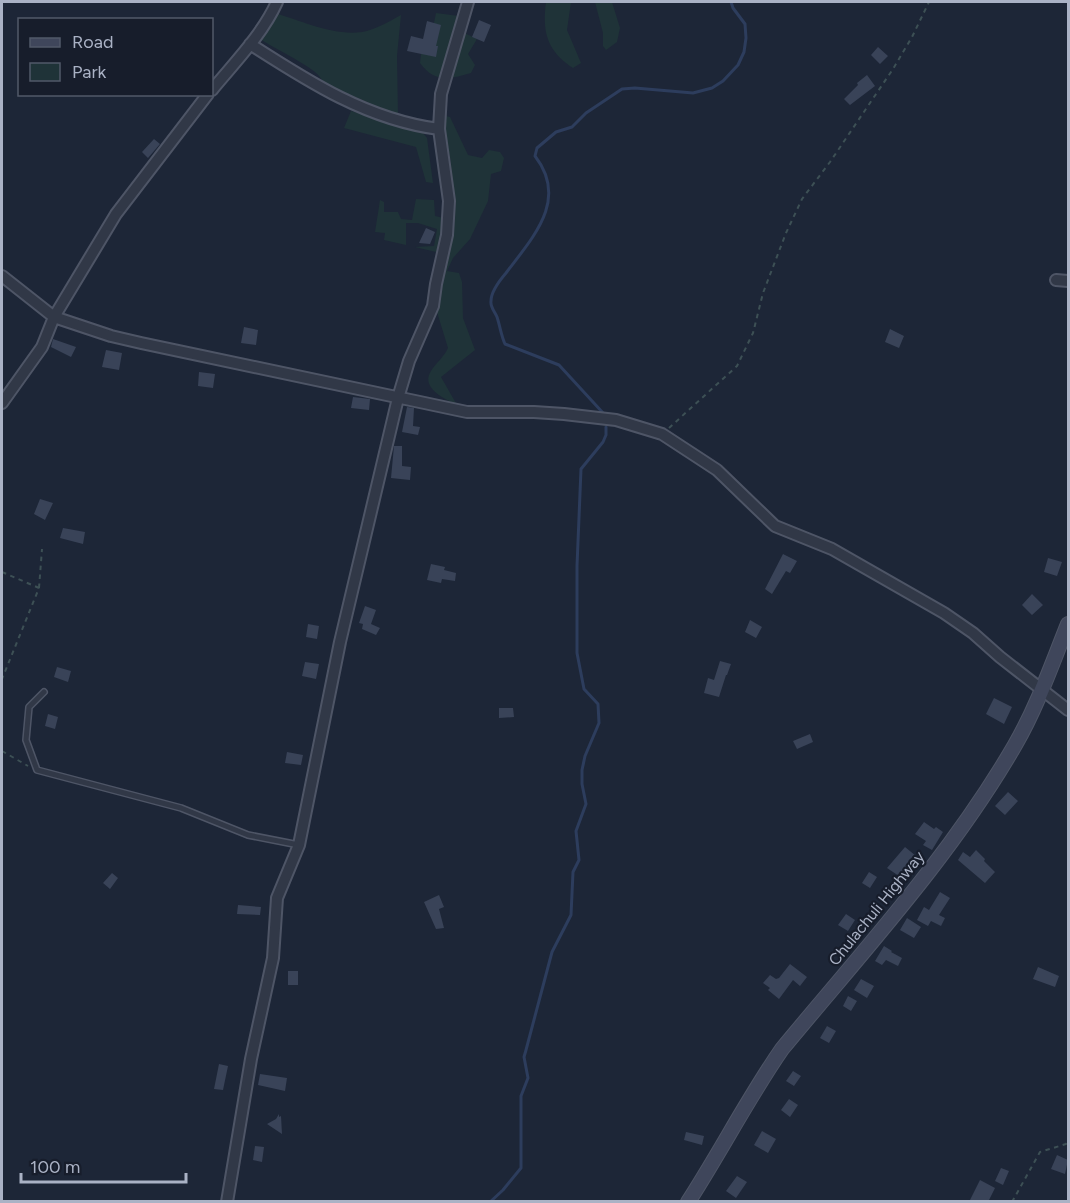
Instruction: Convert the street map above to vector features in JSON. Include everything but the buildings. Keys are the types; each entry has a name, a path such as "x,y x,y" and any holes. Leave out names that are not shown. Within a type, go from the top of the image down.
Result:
{"street":[{"path":"213,89 250,44 277,2"},
{"path":"228,1202 251,1059 273,958 277,898 299,845 340,642 398,398 409,361 433,306 447,235 449,201 439,129 441,94 468,2"},
{"path":"250,44 351,105 423,127 439,129"},
{"path":"2,403 42,347 54,317 116,213 206,96"},
{"path":"2,276 54,317 111,336 467,412 534,412 616,420 662,434 717,470 775,525 832,549 944,613 974,633 1000,657 1068,710"},
{"path":"1056,280 1068,281"},
{"name":"Chulachuli Highway","path":"688,1202 716,1159 760,1081 782,1049 950,844 1016,744 1068,624"}],"lane":[{"path":"44,692 29,707 26,740 37,770 181,808 248,835 299,845"}],"path":[{"path":"662,434 737,366 753,333 762,293 802,199 893,69 929,2"},
{"path":"2,679 39,588 42,549"},
{"path":"2,572 39,588"},
{"path":"2,751 37,770"},
{"path":"1012,1202 1040,1152 1066,1144 1068,1141"}],"green space":[{"path":"546,2 571,2 567,30 581,63 573,68 557,55 548,40 545,23"},
{"path":"595,2 612,2 620,28 617,42 606,50 603,46 603,33"},
{"path":"275,13 318,27 351,33 372,29 401,15 397,56 398,115 329,87 318,74 308,67 260,39"},
{"path":"436,13 459,16 458,30 477,39 468,54 475,65 471,73 450,78 437,77 420,63 421,54 428,52"},
{"path":"351,111 420,129 427,138 433,183 426,182 416,147 344,128"},
{"path":"442,115 450,117 468,155 482,158 489,150 500,152 504,158 501,171 491,174 488,201 470,239 453,258 447,271 459,273 462,282 463,318 475,350 441,377 457,405 435,392 431,388 428,377 448,348 437,312 441,279 453,224 451,163"},
{"path":"416,199 434,200 435,216 444,218 440,243 436,252 415,247 434,246 437,229 418,223 406,223 406,245 384,240 385,233 375,232 380,200 384,202 384,212 398,212 401,219 412,220"}],"waterway":[{"path":"604,414 559,365 505,344 491,305 491,297 499,282 536,232 548,203 549,188 545,172 535,156 537,148 556,132 572,127 586,113 622,89 693,93 712,88 723,81 738,65 744,52 746,38 745,24 731,2"},
{"path":"490,1202 521,1168 521,1096 528,1078 524,1057 552,952 571,915 573,872 579,860 576,831 586,804 582,770 585,756 599,723 598,704 584,689 577,653 577,566 581,469 603,442 606,427"}]}
